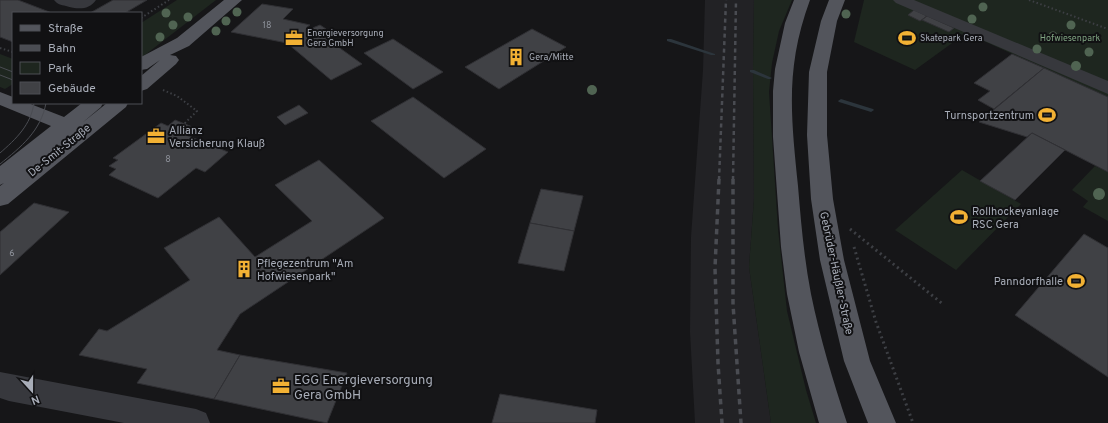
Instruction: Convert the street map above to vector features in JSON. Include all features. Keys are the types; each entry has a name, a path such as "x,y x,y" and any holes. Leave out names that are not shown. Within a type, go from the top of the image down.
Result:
{"main road":[{"path":"142,64 150,58 183,42 234,0"},
{"path":"802,0 792,25 784,61 781,111 792,249 801,308 817,374 833,423"},
{"name":"Gebrüder-Häußler-Straße","path":"837,0 829,21 818,72 817,135 822,199 832,260 857,361 882,423"},
{"path":"142,84 169,62 183,42"},
{"path":"0,98 12,103"},
{"path":"15,104 75,128"},
{"name":"De-Smit-Straße","path":"0,198 75,128 93,104"},
{"name":"De-Smit-Straße","path":"0,177 75,128 117,104"}],"street":[{"path":"62,0 79,5 88,0"},
{"path":"901,0 1108,88"},
{"path":"0,385 9,388 196,423"}],"path":[{"path":"142,17 169,0"},
{"path":"1030,0 1108,30"},
{"path":"0,48 12,51"},
{"path":"160,90 170,92 187,101 197,111 184,124"},
{"path":"848,221 851,236"},
{"path":"849,229 944,305"},
{"path":"853,243 876,322 913,423"}],"shaded area":[{"path":"705,0 754,0 754,199 749,267 771,423 695,423 690,332 691,237 703,70"}],"green space":[{"path":"177,0 216,0 142,57 142,22"},
{"path":"754,0 792,0 779,31 772,63 769,92 778,229 787,311 806,390 816,423 771,423 749,267 754,199"},
{"name":"Hofwiesenpark","path":"864,0 1108,0 1108,97 966,33 915,70 854,42"},
{"path":"0,54 12,59 12,85 5,89 0,87"},
{"path":"1095,166 1108,172 1108,221 1083,207 1088,201 1072,190"},
{"name":"Rollhockeyanlage RSC Gera","path":"962,170 1021,204 956,270 895,230"}],"building":[{"path":"0,0 18,0 49,12 12,12 12,42 0,37"},
{"path":"113,0 147,0 127,12 92,12"},
{"name":"Energieversorgung Gera GmbH","path":"262,4 293,9 283,19 310,25 307,27 310,29 320,25 326,29 319,33 362,64 331,80 287,43 231,32"},
{"path":"914,10 927,16 920,21 908,15"},
{"path":"927,16 954,28 949,32 922,20"},
{"name":"Gera/Mitte","path":"532,29 566,47 499,89 465,67"},
{"path":"393,39 443,72 413,89 364,53"},
{"path":"1012,54 1044,68 994,109 978,100 990,91 974,83"},
{"name":"Turnsportzentrum","path":"1044,68 1108,97 1108,172 1032,133 1027,137 979,122"},
{"path":"413,97 486,149 444,178 371,121"},
{"path":"299,105 308,113 285,125 277,117"},
{"path":"175,120 195,128 186,135 228,152 205,172 196,168 158,198 109,175 116,169 109,166 118,160 113,158 161,123 168,126"},
{"path":"1032,133 1065,150 1015,200 980,181"},
{"name":"Pflegezentrum \"Am Hofwiesenpark\"","path":"319,160 384,218 240,314 217,350 240,355 214,399 137,383 147,369 79,355 99,329 107,331 190,280 164,248 219,217 255,257 312,221 275,185"},
{"path":"541,189 583,196 574,231 530,223"},
{"path":"34,203 69,212 0,275 0,232"},
{"path":"530,223 574,231 564,271 518,263"},
{"name":"Panndorfhalle","path":"1084,234 1108,248 1108,377 1015,315"},
{"name":"EGG Energieversorgung Gera GmbH","path":"240,355 347,373 327,423 214,399"},
{"path":"500,394 597,410 595,423 492,423"}],"waterway":[{"path":"669,40 713,54"},
{"path":"752,71 770,78"},
{"path":"841,101 871,110"}],"tram line":[{"path":"0,67 12,72"},
{"path":"0,75 12,80"},
{"path":"0,153 22,131 30,118 34,104"},
{"path":"0,164 29,138 40,122 46,104"}],"railway":[{"path":"719,180 726,0"},
{"path":"733,180 736,0"},
{"path":"719,179 715,268 718,363 722,423"},
{"path":"733,180 733,304 741,423"}],"place":[{"name":"Energieversorgung Gera GmbH","path":"294,38"},
{"name":"Skatepark Gera","path":"907,38"},
{"name":"Gera/Mitte","path":"516,57"},
{"name":"Turnsportzentrum","path":"1047,115"},
{"name":"Allianz Versicherung Klauß","path":"156,136"},
{"name":"Rollhockeyanlage RSC Gera","path":"959,217"},
{"name":"Pflegezentrum \"Am Hofwiesenpark\"","path":"244,269"},
{"name":"Panndorfhalle","path":"1076,281"},
{"name":"EGG Energieversorgung Gera GmbH","path":"281,386"}]}
